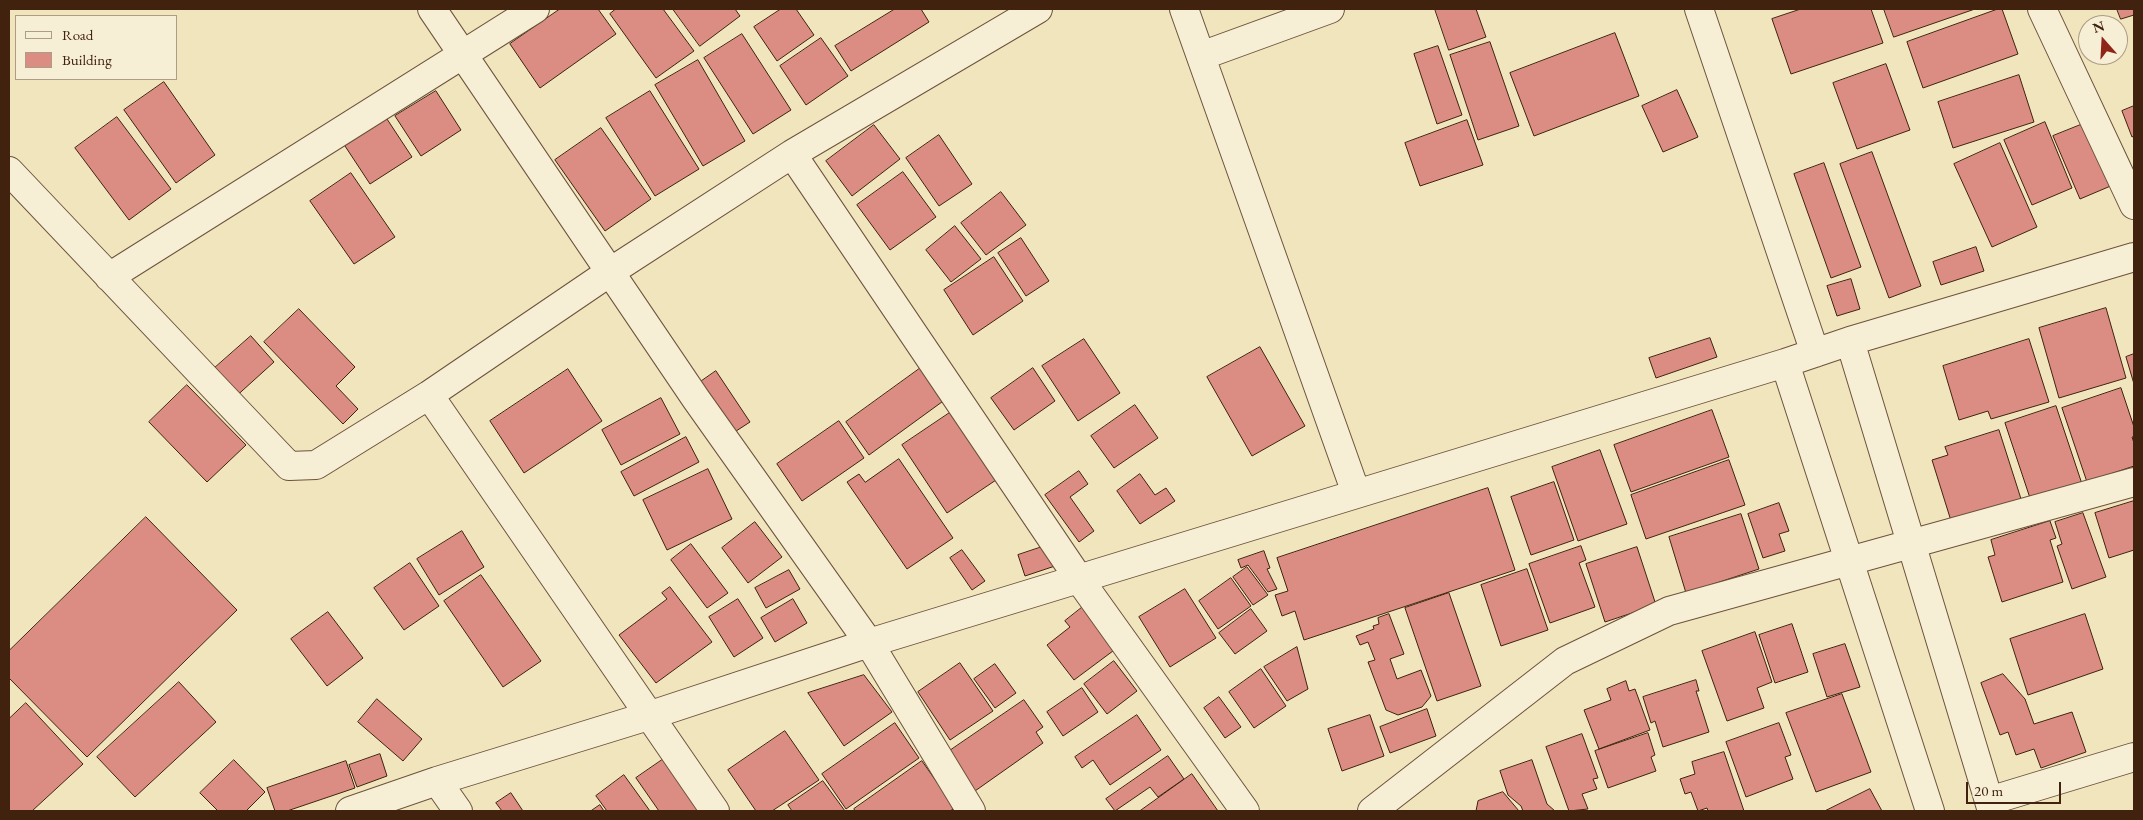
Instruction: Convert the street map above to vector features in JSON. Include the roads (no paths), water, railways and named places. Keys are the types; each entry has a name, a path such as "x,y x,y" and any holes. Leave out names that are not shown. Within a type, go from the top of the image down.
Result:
{"street":[{"path":"432,9 696,399 869,644 971,811"},
{"path":"109,277 462,53 535,9"},
{"path":"9,171 289,466 316,465 429,395 610,272 792,154 1038,9"},
{"path":"1184,9 1356,493"},
{"path":"1201,56 1330,9"},
{"path":"1699,9 1814,353"},
{"path":"2042,9 2134,205"},
{"path":"792,154 1079,580 1244,811"},
{"path":"350,811 437,781 648,716 869,644 1356,493 2134,257"},
{"path":"1850,342 1990,806 2134,757"},
{"path":"1785,363 1930,811"},
{"path":"429,395 714,811"},
{"path":"1372,811 1565,661 1669,611 2134,482"},
{"path":"437,781 458,811"}]}
